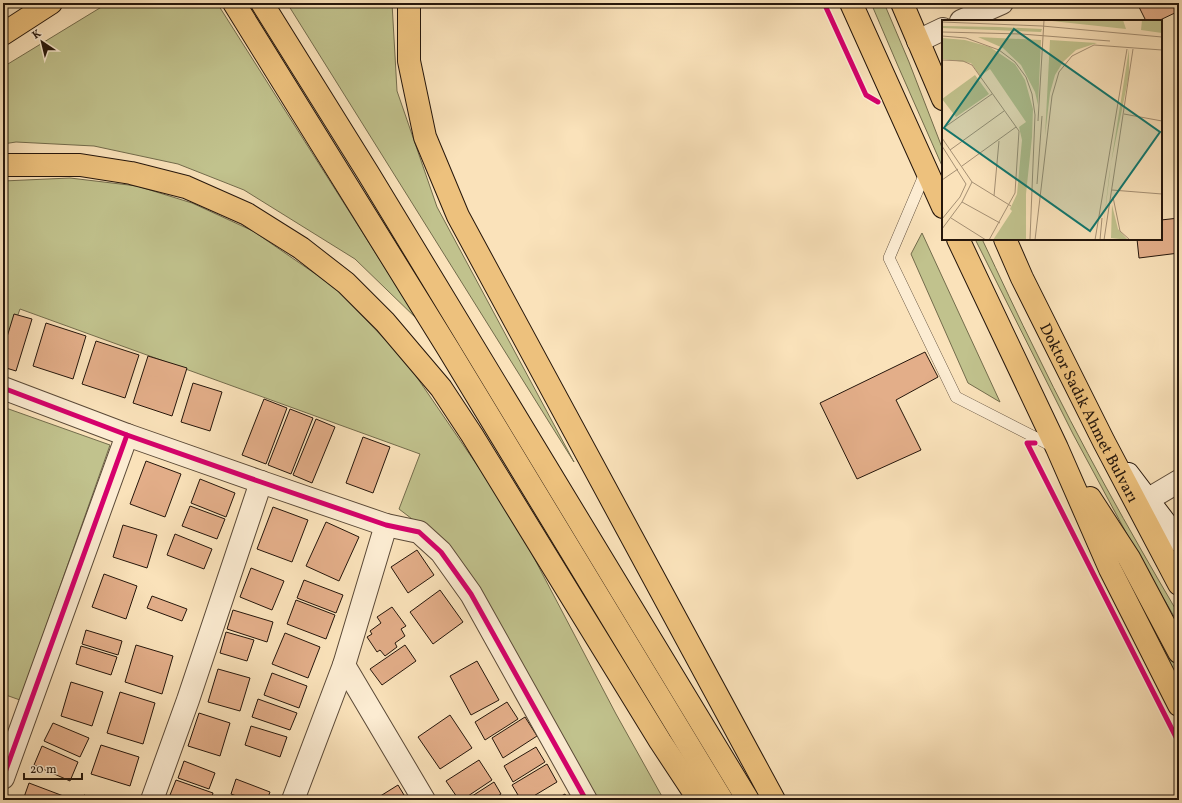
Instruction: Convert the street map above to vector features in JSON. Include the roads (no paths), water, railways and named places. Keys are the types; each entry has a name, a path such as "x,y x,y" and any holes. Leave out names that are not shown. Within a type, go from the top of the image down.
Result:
{"main road":[{"path":"3,34 51,3"},
{"path":"234,3 453,357 722,800"},
{"path":"262,3 372,179 748,800"},
{"path":"409,3 409,61 425,137 458,216 774,800"},
{"path":"851,3 942,205"},
{"path":"902,3 942,97"},
{"path":"3,165 80,165 131,173 186,187 247,214 301,248 346,283 385,322 441,388 472,435 656,735 698,800"},
{"path":"958,240 1057,448 1110,569 1179,705"},
{"name":"Doktor Sadık Ahmet Bulvarı","path":"1005,240 1022,278 1104,442 1179,584"},
{"path":"1057,448 1129,558 1179,652"}],"street":[{"path":"963,20 1002,3"},
{"path":"918,40 942,29"},
{"path":"3,388 127,435 261,482 386,525 419,532 441,552 471,594 586,800"},
{"path":"3,778 127,435"},
{"path":"1104,442 1179,541"},
{"path":"1147,500 1179,481"},
{"path":"152,800 188,700 261,482"},
{"path":"293,800 344,665 386,525"},
{"path":"344,665 424,800"}],"lane":[{"path":"926,170 889,258 956,397 1057,448"}]}
